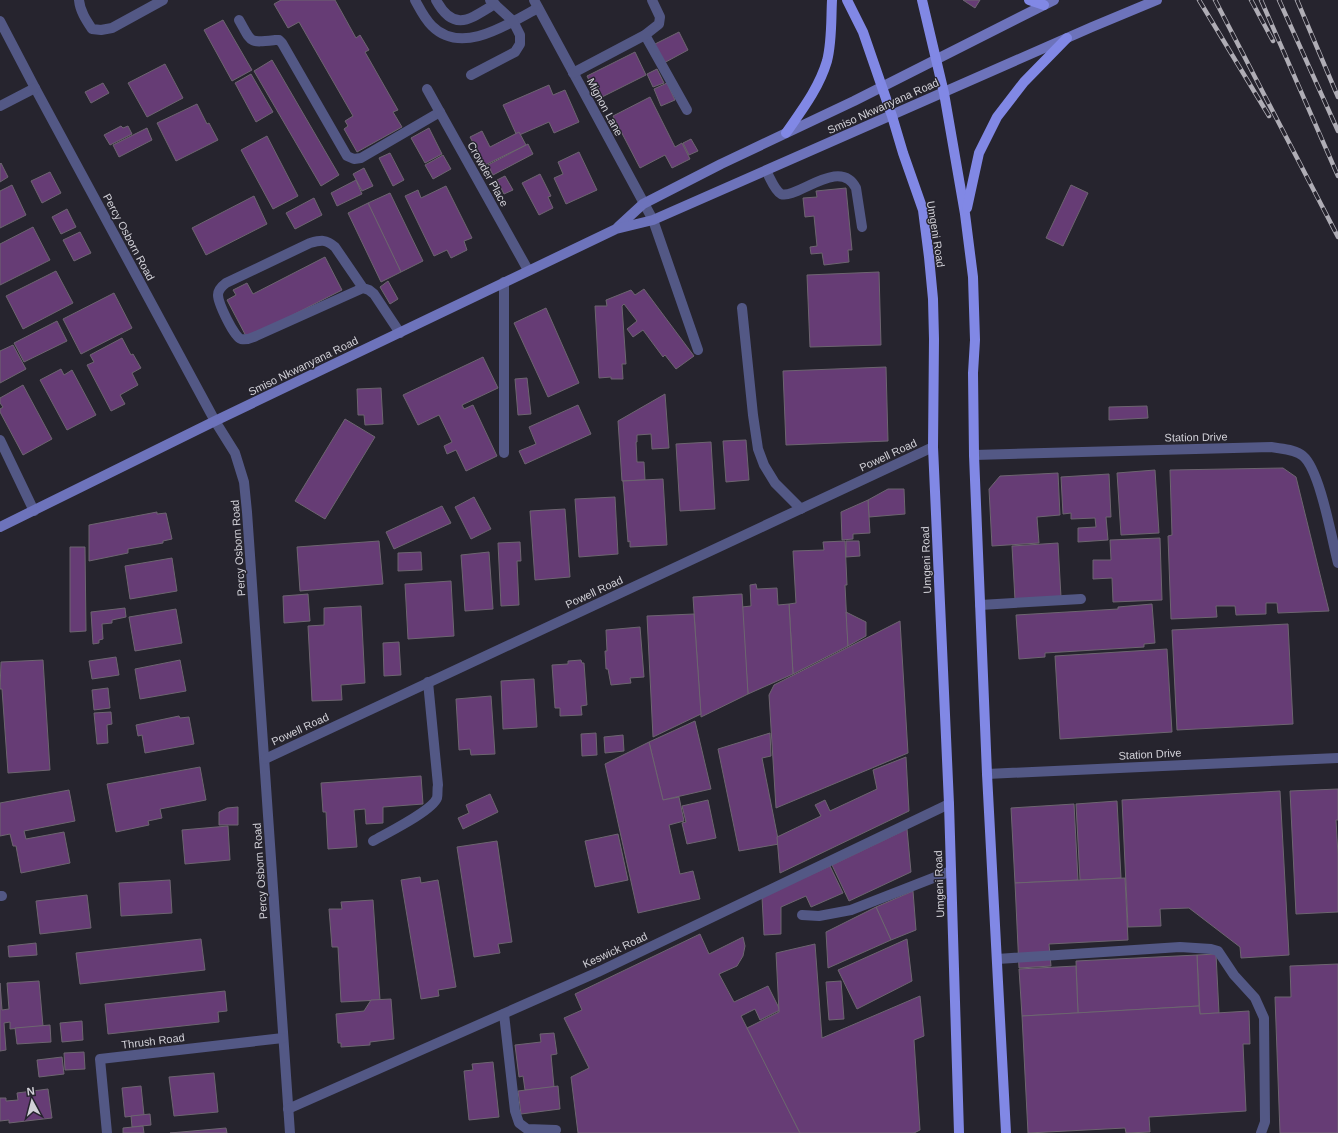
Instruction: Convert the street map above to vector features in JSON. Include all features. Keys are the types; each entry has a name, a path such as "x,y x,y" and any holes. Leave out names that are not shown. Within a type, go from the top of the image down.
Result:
{"main road":[{"path":"786,133 814,90 827,60 831,29 832,0"},
{"name":"Umgeni Road","path":"846,0 863,32 883,87 903,153 923,210 929,257 933,299 933,447 949,804 959,1133"},
{"path":"922,0 944,93 966,214 973,277 975,340 973,373 974,455 987,774 1006,1133"},
{"path":"1029,0 1044,5"},
{"path":"966,214 979,153 997,117 1024,82 1067,38"}],"street":[{"path":"78,0 80,8 92,29 101,30 112,28 163,0"},
{"path":"415,0 432,27 443,34 457,38 472,38 488,34 513,21 536,4 573,73"},
{"path":"436,0 447,15 461,21 470,19 492,2 513,21 520,35 520,44 515,52 471,75"},
{"name":"Mignon Lane","path":"652,0 660,17 659,24 645,35 573,73 653,220 698,350"},
{"name":"Smiso Nkwanyana Road","path":"616,229 644,204 721,164 883,87 1054,0"},
{"name":"Smiso Nkwanyana Road","path":"0,526 34,511 215,421 528,270 616,229 653,220 1157,0"},
{"path":"239,20 249,39 253,41 275,40 282,43 347,156 354,159 362,158 440,112"},
{"name":"Percy Osborn Road","path":"0,21 215,421 235,454 244,482 265,759 290,1133"},
{"path":"645,35 687,110"},
{"path":"0,106 35,88"},
{"name":"Crowder Place","path":"427,89 528,270"},
{"path":"766,171 776,190 783,194 794,192 828,178 839,177 850,179 856,188 862,227"},
{"path":"363,288 247,339 240,339 235,335 218,300 218,293 226,282 310,242 321,240 329,242 335,247 363,288 374,294 400,333"},
{"path":"504,282 504,453"},
{"path":"742,308 758,449 764,465 775,483 801,508"},
{"path":"0,440 34,511"},
{"name":"Powell Road","path":"265,759 933,447"},
{"name":"Station Drive","path":"974,455 1271,447 1288,450 1303,456 1313,469 1338,563"},
{"path":"980,605 1081,599"},
{"path":"373,841 421,813 431,806 437,798 438,785 428,682"},
{"name":"Station Drive","path":"987,774 1338,758"},
{"name":"Keswick Road","path":"288,1109 598,972 949,804"},
{"path":"802,915 819,916 851,910 951,871"},
{"path":"997,959 1180,947 1218,950 1234,975 1255,998 1264,1018 1266,1122 1261,1133"},
{"path":"504,1014 515,1111 519,1123 527,1129 556,1130"},
{"name":"Thrush Road","path":"107,1133 100,1059 283,1038"}],"building":[{"path":"281,0 335,0 356,38 360,35 369,50 365,52 398,110 393,112 402,127 357,152 344,129 348,126 345,121 353,116 299,22 288,28 274,4"},
{"path":"963,0 980,0 975,8"},
{"path":"223,20 252,70 232,81 204,30"},
{"path":"679,32 688,50 662,64 653,45"},
{"path":"635,52 646,75 598,99 587,76"},
{"path":"272,60 339,175 321,186 254,71"},
{"path":"165,64 183,98 147,117 128,83"},
{"path":"657,69 664,83 653,87 647,74"},
{"path":"251,74 273,112 256,122 235,83"},
{"path":"103,83 109,93 91,103 85,92"},
{"path":"667,83 675,100 661,106 654,89"},
{"path":"549,85 553,95 565,90 579,122 554,133 549,122 517,136 503,105"},
{"path":"650,97 675,147 682,143 690,159 672,168 665,155 640,168 613,116"},
{"path":"197,104 207,124 209,123 218,140 176,161 157,123"},
{"path":"121,126 123,128 128,126 132,134 110,145 104,135"},
{"path":"147,128 152,140 119,157 113,145"},
{"path":"429,128 442,154 425,163 411,138"},
{"path":"482,131 490,147 519,132 526,145 485,165 470,137"},
{"path":"267,136 298,196 273,209 241,150"},
{"path":"691,139 698,151 689,155 683,143"},
{"path":"528,144 533,154 493,175 488,165"},
{"path":"579,152 597,190 566,204 554,178 563,174 558,162"},
{"path":"390,153 404,180 393,186 379,158"},
{"path":"443,155 451,169 433,179 425,165"},
{"path":"1,163 8,177 0,182 0,164"},
{"path":"364,168 373,186 362,191 353,174"},
{"path":"50,172 61,193 42,203 31,181"},
{"path":"540,174 551,196 548,197 553,208 539,215 522,183"},
{"path":"505,176 513,190 504,194 497,180"},
{"path":"356,180 362,194 337,206 331,193"},
{"path":"12,185 26,215 0,228 0,191"},
{"path":"1071,185 1088,193 1063,246 1046,238"},
{"path":"446,186 472,238 464,241 467,250 451,258 447,250 434,256 405,196 418,190 421,198"},
{"path":"846,188 852,250 848,250 849,262 824,265 822,253 811,254 810,247 817,246 814,216 805,217 803,198 817,197 816,191"},
{"path":"390,193 423,261 401,272 368,203"},
{"path":"254,196 267,224 206,255 192,228"},
{"path":"314,198 322,215 295,229 286,213"},
{"path":"368,203 401,272 381,282 348,213"},
{"path":"67,209 76,227 61,234 52,217"},
{"path":"33,227 50,260 0,285 0,244"},
{"path":"80,232 91,253 74,261 63,240"},
{"path":"325,257 342,290 247,338 227,300 236,295 233,290 247,283 253,294"},
{"path":"56,271 73,303 23,329 6,296"},
{"path":"879,272 881,345 810,347 807,275"},
{"path":"388,281 398,299 390,304 380,287"},
{"path":"644,289 694,356 676,369 665,355 663,357 643,330 633,337 627,329 637,321 624,304 622,306 626,364 622,364 623,379 611,379 611,377 599,378 595,306 607,306 606,300 631,290 635,295"},
{"path":"114,293 132,328 81,354 63,319"},
{"path":"546,308 579,383 548,397 514,323"},
{"path":"57,321 67,341 24,362 14,343"},
{"path":"122,338 131,355 133,354 141,368 132,373 138,385 120,395 125,404 111,411 87,365 94,362 90,355"},
{"path":"13,345 26,369 0,383 0,351"},
{"path":"483,357 498,388 462,405 464,409 473,405 497,456 466,471 456,450 447,454 444,446 452,442 439,415 418,425 403,395"},
{"path":"886,367 888,441 786,445 783,371"},
{"path":"61,369 64,375 72,370 96,415 67,430 40,380"},
{"path":"527,378 531,414 518,415 515,379"},
{"path":"23,385 52,439 23,455 0,412 0,409 3,407 0,403 0,398"},
{"path":"381,388 383,424 365,425 364,415 358,415 357,389"},
{"path":"665,394 669,448 652,449 651,434 637,435 637,462 644,462 645,480 622,481 618,421"},
{"path":"578,405 591,434 525,464 519,451 536,444 529,427"},
{"path":"1147,406 1148,418 1109,420 1109,407"},
{"path":"345,419 375,437 325,519 295,501"},
{"path":"746,440 749,480 726,482 723,441"},
{"path":"711,442 715,509 680,511 676,444"},
{"path":"1283,468 1296,477 1329,611 1278,613 1277,603 1266,603 1266,614 1236,615 1235,606 1216,606 1217,617 1171,619 1168,536 1172,535 1170,470"},
{"path":"1155,470 1159,533 1121,535 1117,473"},
{"path":"1058,473 1060,515 1037,517 1039,543 992,546 989,489 1000,476"},
{"path":"1109,474 1111,517 1106,517 1108,540 1078,542 1078,528 1096,527 1095,518 1071,519 1071,513 1063,514 1061,477"},
{"path":"663,479 667,545 630,547 630,541 628,542 623,481"},
{"path":"888,489 904,489 905,514 869,517 868,500"},
{"path":"474,497 491,529 471,539 455,507"},
{"path":"615,497 618,554 579,557 575,499"},
{"path":"868,500 870,533 853,534 853,539 842,540 841,512"},
{"path":"442,506 451,523 394,549 386,532"},
{"path":"565,509 570,577 535,580 530,511"},
{"path":"157,512 157,514 166,513 172,539 163,541 163,543 128,549 128,553 89,561 89,525"},
{"path":"1160,538 1162,600 1113,602 1112,578 1093,579 1093,560 1111,560 1110,540"},
{"path":"379,541 383,584 300,591 297,547"},
{"path":"845,541 847,585 845,585 848,646 793,674 789,604 796,603 793,551 824,550 823,542"},
{"path":"846,541 859,541 860,556 846,557"},
{"path":"520,542 521,561 517,561 519,605 501,606 498,543"},
{"path":"1058,543 1061,597 1015,600 1012,546"},
{"path":"70,547 85,547 86,631 70,632"},
{"path":"421,552 422,570 398,571 398,553"},
{"path":"489,552 493,609 465,611 461,555"},
{"path":"172,558 177,591 130,599 125,566"},
{"path":"451,581 454,636 408,639 405,584"},
{"path":"756,584 757,589 777,588 778,605 789,604 793,674 748,694 742,607 751,606 750,585"},
{"path":"308,594 310,621 284,623 283,596"},
{"path":"742,594 748,694 701,717 693,597"},
{"path":"1152,604 1155,643 1144,644 1144,647 1045,653 1045,657 1019,659 1016,615 1118,609 1118,607"},
{"path":"361,606 365,683 341,685 342,700 312,701 308,626 324,625 324,608"},
{"path":"125,608 126,617 112,620 112,623 102,624 103,639 99,640 99,643 93,644 91,612"},
{"path":"176,609 182,643 135,651 129,617"},
{"path":"846,612 866,622 866,636 848,646"},
{"path":"694,614 701,714 653,737 647,616"},
{"path":"900,621 908,753 776,808 769,695 774,685"},
{"path":"1288,624 1293,724 1177,730 1172,630"},
{"path":"640,627 644,677 630,678 631,683 611,685 608,669 606,669 606,630"},
{"path":"399,642 401,675 384,676 383,643"},
{"path":"1167,649 1172,732 1060,739 1055,656"},
{"path":"116,657 119,675 92,679 89,661"},
{"path":"43,660 50,770 8,773 2,689 0,689 1,662"},
{"path":"180,660 186,691 140,699 135,669"},
{"path":"581,660 582,663 584,663 587,705 581,706 582,715 560,716 560,708 555,708 552,665 568,664 568,661"},
{"path":"534,679 537,727 503,729 501,681"},
{"path":"108,688 110,708 94,710 92,690"},
{"path":"491,696 495,754 471,755 470,749 459,750 456,699"},
{"path":"111,712 112,724 107,725 108,743 97,744 94,713"},
{"path":"179,716 180,718 189,717 194,744 145,753 142,735 138,736 136,725"},
{"path":"695,721 711,789 663,800 649,742"},
{"path":"596,733 597,755 582,756 581,734"},
{"path":"770,733 771,756 762,758 779,844 739,851 718,749"},
{"path":"623,735 624,751 605,753 604,737"},
{"path":"649,742 663,800 679,797 684,821 669,825 680,874 693,871 700,899 638,913 605,764"},
{"path":"906,757 909,811 780,873 777,837 821,816 815,805 825,800 830,811 877,789 873,770"},
{"path":"200,767 206,800 160,809 162,818 148,821 149,825 116,832 107,784"},
{"path":"421,776 423,804 383,807 383,823 366,824 365,809 354,810 357,847 328,849 326,812 323,812 321,783"},
{"path":"1338,789 1338,820 1336,820 1338,855 1338,912 1296,914 1290,791"},
{"path":"69,790 75,821 24,831 26,839 64,832 70,863 21,873 16,846 13,846 10,834 0,836 0,803"},
{"path":"1280,791 1289,955 1241,958 1240,947 1189,908 1160,909 1161,926 1128,927 1122,800"},
{"path":"490,794 498,812 463,829 458,818 469,813 466,805"},
{"path":"708,800 716,838 687,844 682,823 686,822 682,806"},
{"path":"1117,801 1121,878 1080,880 1076,804"},
{"path":"1074,804 1078,880 1015,883 1011,808"},
{"path":"238,807 238,825 219,825 219,812 227,808"},
{"path":"228,826 230,860 185,864 182,830"},
{"path":"907,829 911,872 849,901 832,865"},
{"path":"618,834 628,880 595,887 585,841"},
{"path":"497,841 512,942 498,944 500,953 474,957 457,847"},
{"path":"830,866 843,893 811,907 806,896 781,907 781,934 764,935 762,897"},
{"path":"420,877 421,883 438,880 456,987 438,990 439,996 421,999 401,880"},
{"path":"1125,878 1128,940 1049,944 1051,966 1019,968 1015,883"},
{"path":"170,880 172,913 121,916 119,883"},
{"path":"913,891 916,930 891,940 876,907"},
{"path":"87,895 91,928 40,934 36,901"},
{"path":"373,900 380,1000 341,1002 338,947 332,947 329,909 342,909 341,902"},
{"path":"876,907 891,940 828,968 826,932"},
{"path":"700,934 709,954 743,937 745,946 743,956 737,966 719,974 734,1002 768,986 780,1010 760,1020 755,1009 741,1016 800,1133 578,1133 571,1077 589,1068 564,1018 582,1010 575,994"},
{"path":"201,939 205,970 80,984 76,953"},
{"path":"907,939 912,981 857,1009 838,970"},
{"path":"36,943 37,955 9,957 8,946"},
{"path":"815,944 822,1038 920,996 924,1036 914,1040 920,1130 914,1133 800,1133 747,1028 779,1012 776,953"},
{"path":"1216,954 1219,1013 1200,1014 1197,955"},
{"path":"1197,955 1199,1006 1078,1013 1076,961"},
{"path":"1338,964 1338,1133 1280,1133 1275,997 1291,997 1290,966"},
{"path":"1076,966 1078,1013 1022,1016 1019,969"},
{"path":"39,981 43,1026 10,1029 10,1022 4,1023 6,1050 0,1051 0,983 2,1010 9,1009 7,983"},
{"path":"841,981 844,1019 829,1020 826,982"},
{"path":"225,991 227,1011 218,1012 219,1022 108,1034 105,1004"},
{"path":"391,999 394,1039 370,1042 370,1045 341,1047 341,1043 338,1043 336,1014 364,1011 371,1000"},
{"path":"1199,1006 1200,1014 1249,1011 1250,1044 1243,1044 1246,1111 1149,1117 1150,1132 1126,1133 1125,1128 1028,1133 1022,1016"},
{"path":"82,1021 83,1040 62,1042 60,1023"},
{"path":"50,1025 51,1042 17,1044 15,1028"},
{"path":"554,1033 557,1054 551,1055 554,1087 525,1090 523,1076 519,1077 515,1045 541,1042 540,1034"},
{"path":"84,1052 85,1069 65,1070 64,1053"},
{"path":"62,1057 64,1074 39,1077 37,1060"},
{"path":"493,1062 499,1117 469,1120 464,1071 473,1070 472,1064"},
{"path":"214,1073 218,1112 174,1116 169,1077"},
{"path":"141,1086 144,1115 125,1117 122,1088"},
{"path":"558,1086 560,1109 521,1114 518,1091"},
{"path":"48,1089 52,1118 9,1123 9,1120 0,1121 0,1098 6,1098 6,1101 18,1100 17,1093"},
{"path":"150,1114 151,1125 132,1127 131,1116"},
{"path":"143,1126 144,1133 123,1133 123,1128"},
{"path":"226,1128 227,1133 170,1133"}],"railway":[{"path":"1199,0 1269,116"},
{"path":"1215,0 1338,237"},
{"path":"1251,0 1273,41"},
{"path":"1261,0 1338,176"},
{"path":"1279,0 1338,131"},
{"path":"1297,0 1338,97"}]}
